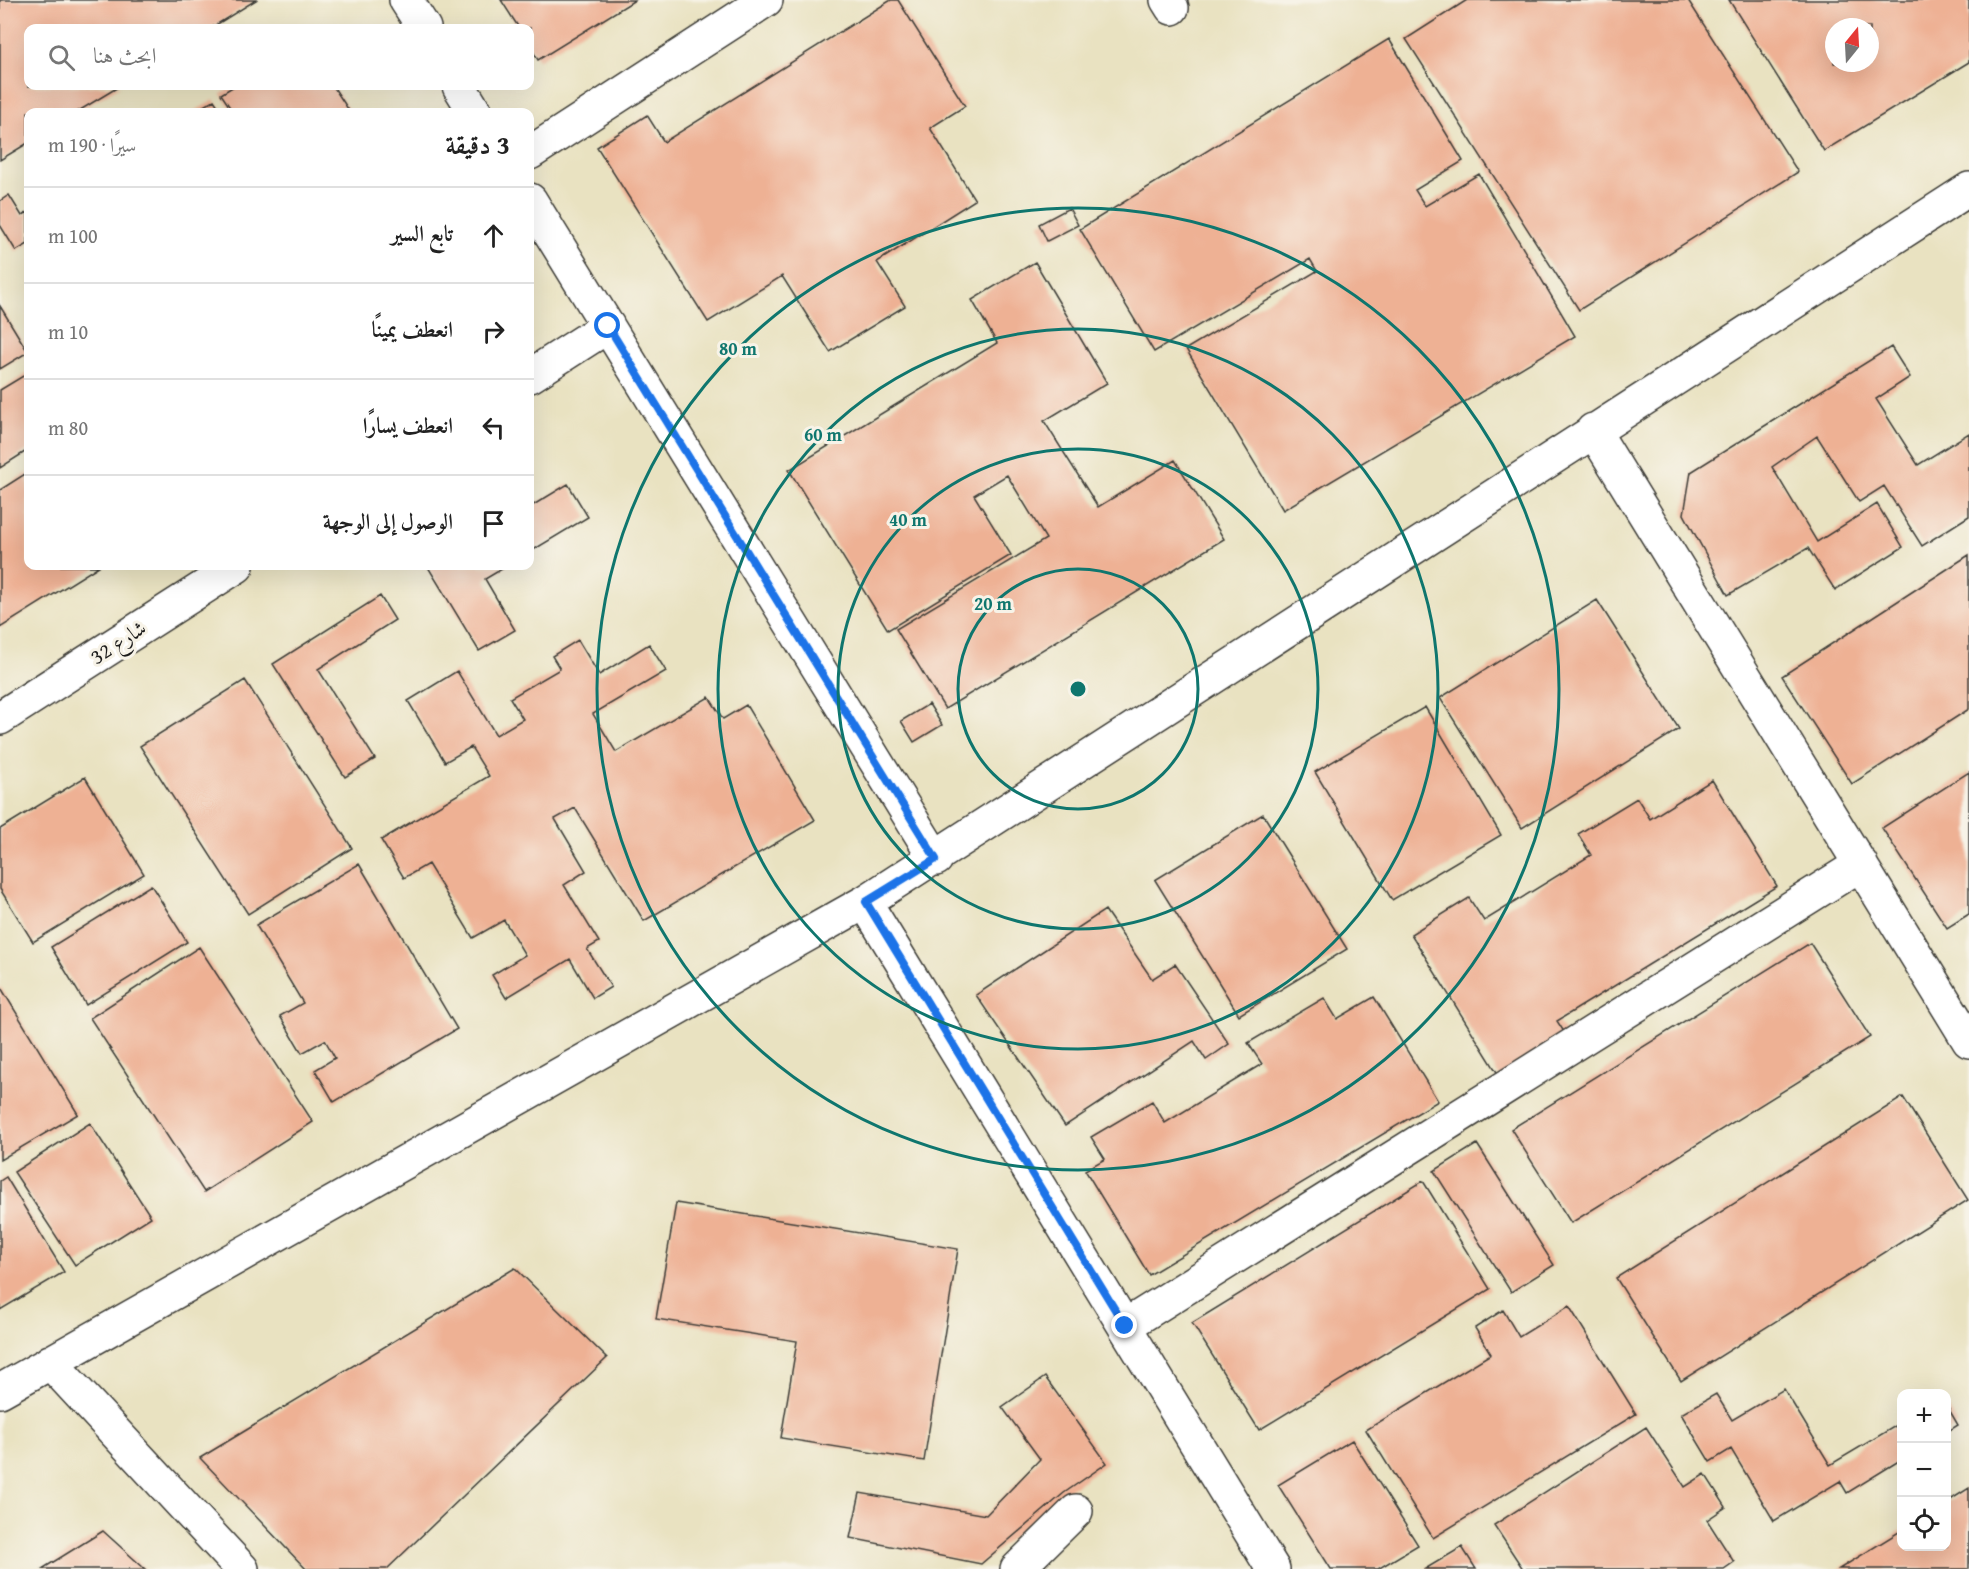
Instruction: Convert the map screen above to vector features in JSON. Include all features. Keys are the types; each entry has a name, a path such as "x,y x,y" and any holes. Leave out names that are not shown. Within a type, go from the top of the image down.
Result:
{"street":[{"path":"406,0 421,24"},
{"path":"534,150 766,0"},
{"path":"461,90 473,108"},
{"path":"0,1391 866,902 936,859 1593,430 1969,189"},
{"path":"534,206 936,859"},
{"path":"534,373 608,326"},
{"path":"1593,430 1969,1041"},
{"name":"شارع 32","path":"0,718 231,570"},
{"path":"1125,1326 1861,864"},
{"path":"866,902 1274,1569"},
{"path":"50,1362 242,1569"},
{"path":"1017,1569 1077,1511"}],"building":[{"path":"0,0 256,0 217,24 24,24 24,90 113,90 84,108 24,108 24,145 0,160"},
{"path":"501,0 635,0 538,60 534,53 534,24 516,24"},
{"path":"891,0 898,0 965,106 930,128 975,200 877,262 905,306 830,352 782,276 708,322 597,147 647,115 664,142"},
{"path":"1467,0 1688,0 1798,172 1579,310 1406,39"},
{"path":"1729,0 1969,0 1969,62 1824,151"},
{"path":"1389,39 1463,161 1415,190 1425,206 1479,174 1575,336 1283,510 1186,349 1317,271 1310,259 1154,352 1080,229"},
{"path":"228,90 336,90 347,108 230,108 221,94"},
{"path":"214,100 219,108 200,108"},
{"path":"9,195 22,216 24,215 24,246 16,251 0,225 0,201"},
{"path":"1069,208 1078,225 1047,241 1039,224"},
{"path":"1035,262 1107,383 1044,421 1098,507 1175,460 1224,539 945,709 896,629 1046,539 1007,475 974,495 1011,555 888,630 789,470 997,343 972,300"},
{"path":"0,306 24,345 24,354 0,369"},
{"path":"1891,347 1910,377 1876,399 1918,465 1969,433 1969,516 1922,546 1884,486 1859,502 1817,436 1772,467 1817,542 1877,504 1903,547 1835,590 1808,548 1728,595 1684,514 1691,472"},
{"path":"24,375 24,453 0,468 0,390"},
{"path":"24,475 24,570 93,570 0,628 0,490"},
{"path":"568,484 588,517 534,550 534,505"},
{"path":"1969,555 1969,709 1852,784 1782,676"},
{"path":"430,570 500,570 485,579 515,630 479,651"},
{"path":"380,596 395,620 318,669 375,759 345,777 273,664"},
{"path":"1597,600 1679,729 1522,828 1440,698"},
{"path":"578,640 599,675 649,644 666,671 593,714 616,752 709,697 723,719 746,705 815,820 644,921 575,808 555,819 586,871 564,885 599,942 587,949 611,987 593,998 570,959 506,998 492,975 525,955 504,920 473,938 428,864 404,878 381,840 489,776 471,747 445,762 408,701 457,671 496,735 523,719 510,698 560,669 552,656"},
{"path":"245,680 352,848 248,914 140,746"},
{"path":"929,704 942,725 914,742 901,721"},
{"path":"1425,707 1501,835 1392,900 1315,772"},
{"path":"1969,772 1969,914 1947,928 1882,828"},
{"path":"85,777 144,874 33,942 0,889 0,829"},
{"path":"1712,780 1777,886 1557,1021 1570,1041 1503,1082 1411,934 1469,898 1484,921 1591,855 1578,834 1637,798 1650,819"},
{"path":"1263,814 1347,949 1239,1015 1155,880"},
{"path":"359,864 457,1029 334,1102 315,1070 335,1058 325,1040 302,1053 280,1016 303,1003 256,925"},
{"path":"151,885 187,942 86,1005 51,947"},
{"path":"1105,910 1152,979 1175,964 1229,1044 1206,1060 1194,1041 1065,1126 976,995"},
{"path":"1810,943 1870,1037 1571,1223 1511,1129"},
{"path":"199,947 313,1122 204,1192 90,1018"},
{"path":"0,986 78,1114 0,1160"},
{"path":"1374,997 1438,1101 1149,1275 1085,1170 1105,1159 1091,1137 1152,1101 1165,1123 1262,1064 1248,1043 1324,998 1337,1019"},
{"path":"1903,1097 1968,1200 1681,1381 1616,1278"},
{"path":"90,1123 151,1217 75,1265 14,1172"},
{"path":"1477,1144 1554,1265 1511,1292 1434,1171"},
{"path":"6,1177 64,1272 0,1310 0,1181"},
{"path":"1423,1181 1490,1289 1259,1430 1192,1323"},
{"path":"676,1203 958,1249 924,1461 781,1438 797,1341 656,1319"},
{"path":"515,1268 607,1358 387,1569 306,1569 200,1458"},
{"path":"1569,1306 1636,1414 1433,1538 1366,1430 1491,1354 1475,1328 1503,1310 1519,1337"},
{"path":"1045,1377 1107,1463 1064,1493 981,1564 850,1538 860,1493 986,1515 1040,1459 1002,1407"},
{"path":"1784,1389 1830,1465 1897,1425 1897,1462 1847,1493 1840,1481 1774,1521 1731,1449 1710,1462 1681,1414 1716,1394 1732,1420"},
{"path":"1951,1413 1958,1425 1951,1429"},
{"path":"1646,1427 1685,1487 1705,1474 1726,1507 1707,1520 1734,1562 1724,1569 1523,1569 1494,1525"},
{"path":"1352,1440 1418,1545 1378,1569 1331,1569 1278,1485"},
{"path":"1969,1488 1969,1569 1839,1569 1897,1533 1897,1551 1951,1551 1951,1499"},
{"path":"103,1531 145,1569 42,1569"},
{"path":"1462,1547 1476,1569 1425,1569"}],"route":[{"path":"608,326 936,859 866,902 1125,1326"}]}
